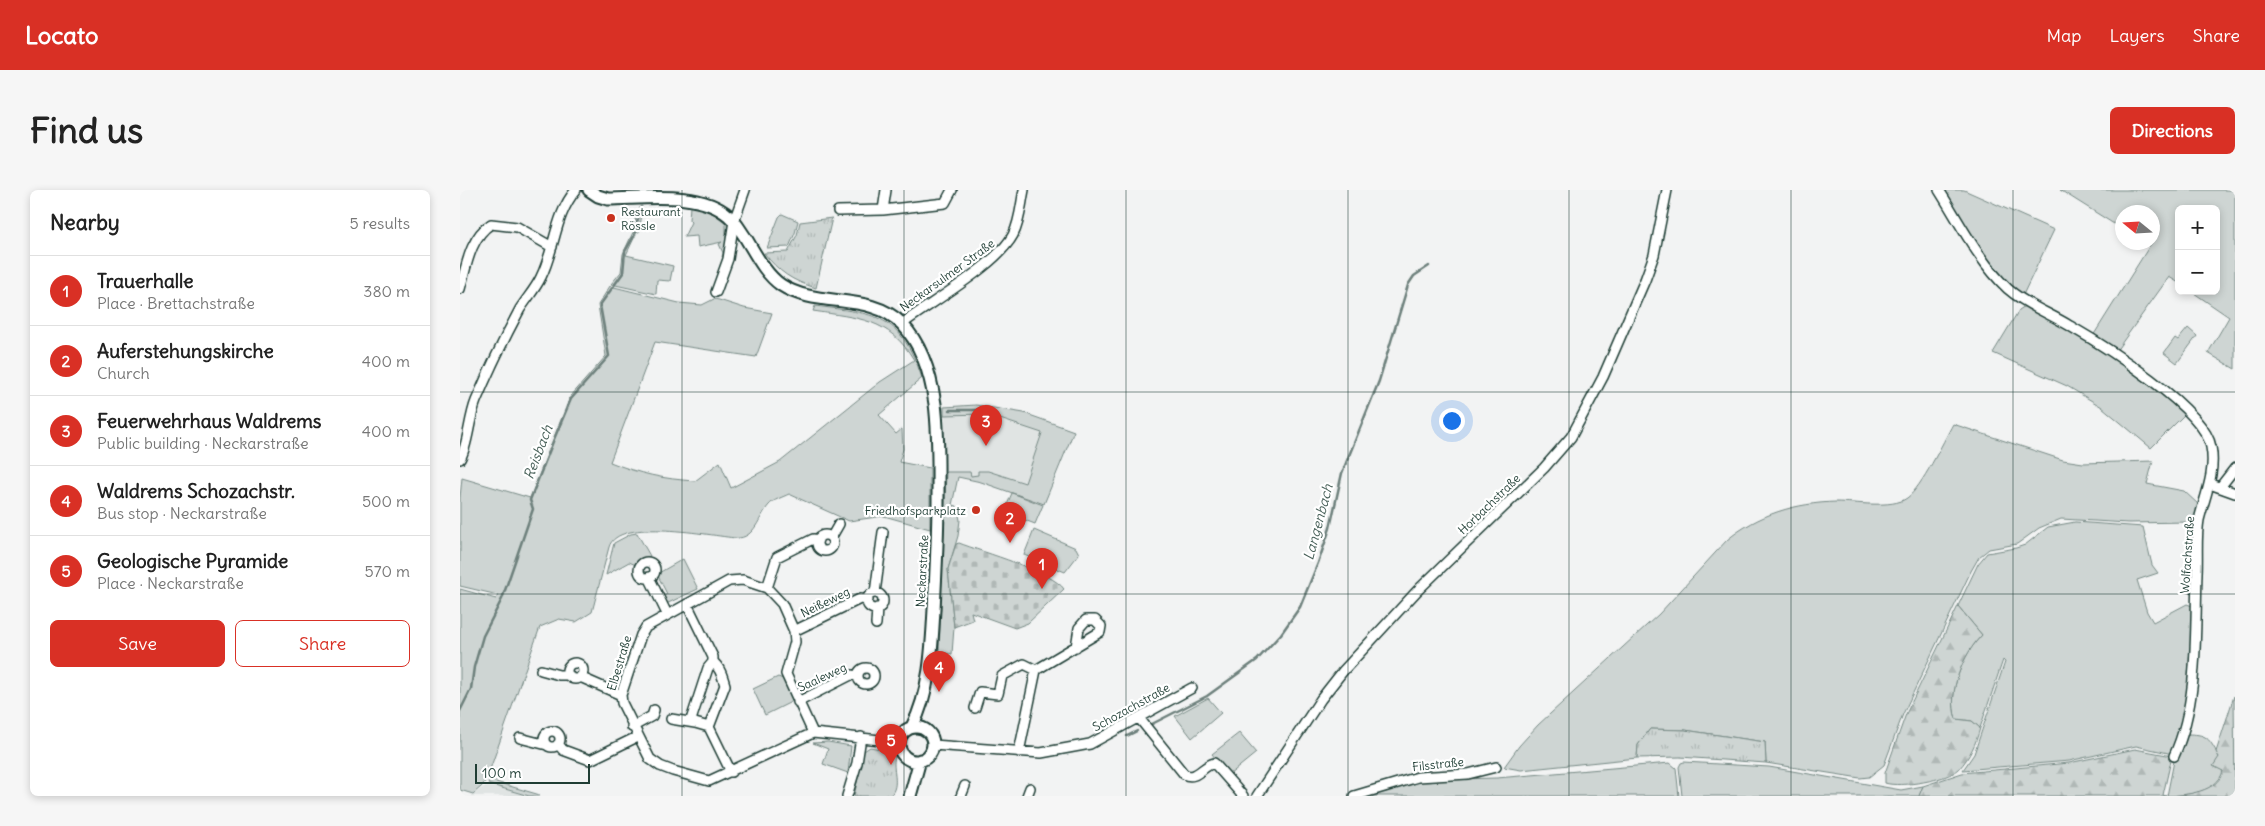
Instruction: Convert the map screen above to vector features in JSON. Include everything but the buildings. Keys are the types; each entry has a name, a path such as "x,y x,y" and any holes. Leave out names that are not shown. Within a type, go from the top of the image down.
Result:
{"street":[{"path":"460,459 476,401 508,330 527,297 541,278 562,211 576,190"},
{"path":"588,190 608,199 670,197 694,200 724,212 734,221 768,273 786,289 800,294 869,306 891,316 902,324"},
{"path":"716,292 728,259 734,221 745,190"},
{"path":"883,210 886,190"},
{"path":"838,211 883,210 945,203 952,190"},
{"name":"Neckarsulmer Straße","path":"902,324 1004,248 1014,232 1024,190"},
{"name":"Horbachstraße","path":"1257,796 1316,706 1343,671 1418,591 1544,468 1571,437 1603,377 1645,280 1654,255 1667,190"},
{"name":"Wolfachstraße","path":"1939,190 1999,281 2022,300 2070,326 2112,352 2182,406 2208,436 2213,465 2210,484 2199,523 2191,699 2184,734 2174,756"},
{"path":"460,289 474,244 491,224 517,227 552,247"},
{"name":"Neckarstraße","path":"902,324 921,353 929,377 936,417 938,479 932,644 921,706 912,727"},
{"path":"2221,486 2235,468"},
{"path":"2210,484 2221,486 2235,493"},
{"path":"839,524 831,538 825,535 818,540 813,539 777,558 767,588 782,604 794,632 795,642 786,674 813,733 899,742"},
{"path":"876,624 878,608 882,606 883,599 875,593 883,532"},
{"path":"649,577 667,614"},
{"name":"Elbestraße","path":"767,588 743,580 729,581 646,627 622,695 622,703 632,727 650,759 666,768 709,780 731,772 813,733"},
{"name":"Neißeweg","path":"868,600 875,593"},
{"name":"Neißeweg","path":"794,632 860,599 868,600"},
{"name":"Neißeweg","path":"868,600 870,606 878,608"},
{"path":"687,604 725,685 709,727 731,772"},
{"path":"1019,752 1036,670 1076,646"},
{"path":"695,723 691,720 708,668 713,662"},
{"path":"569,675 568,668 576,663 583,669 580,677"},
{"path":"975,708 980,692 998,694 1002,676 1024,664 1036,670"},
{"name":"Saaleweg","path":"869,667 873,675 870,683 862,684 858,676 861,670 869,667"},
{"path":"541,670 559,675 569,675 575,679 580,677 622,695"},
{"name":"Saaleweg","path":"798,702 851,675 858,676"},
{"name":"Schozachstraße","path":"933,745 1041,753 1090,744 1192,688"},
{"name":"Neckarstraße","path":"921,706 928,732"},
{"path":"632,727 652,716 654,710"},
{"path":"1139,718 1188,777 1195,776 1206,765 1214,763 1243,796"},
{"path":"671,719 709,727"},
{"path":"906,758 920,760 930,754 933,745 928,732 922,728 912,727 904,732 899,742 901,752 906,758 911,792"},
{"path":"547,744 545,736 552,731 560,737 558,744"},
{"path":"558,744 563,750 590,760 637,737"},
{"path":"847,796 857,763 861,737"},
{"path":"520,738 552,746 558,744"},
{"path":"911,792 920,760"},
{"name":"Filsstraße","path":"1354,796 1418,778 1468,774 1496,767"},
{"path":"961,796 964,786"}],"shaded area":[{"path":"976,405 1024,413 1074,431 1044,504 981,482 946,474 944,407"},
{"path":"488,784 529,796 471,796"}],"green space":[{"path":"1943,190 1964,190 2054,230 2022,297 1993,270"},
{"path":"2060,190 2235,190 2235,369 2208,353 2229,317 2197,295 2220,295 2220,205 2175,205 2175,281 2169,277 2116,351 2093,336 2147,250 2160,250 2160,205 2115,205 2115,225"},
{"path":"690,206 710,211 726,223 726,256 722,257 723,253 719,244 722,242 698,247 697,236 684,237 691,222 689,220"},
{"path":"636,213 642,214 639,232 637,232 626,255 673,266 670,281 657,280 656,294 611,284 621,272 623,254 634,230"},
{"path":"782,214 798,221 789,247 767,248 779,217"},
{"path":"832,218 816,288 787,275 764,253 788,252 797,235 800,222"},
{"path":"610,286 679,303 702,305 714,299 744,308 772,313 756,357 655,342 610,462 652,475 695,481 720,462 731,488 780,462 880,382 914,360 894,336 871,322 813,311 815,306 854,311 870,315 895,329 905,340 914,357 922,378 879,415 896,434 902,429 903,449 899,462 930,468 930,529 884,516 849,521 789,494 771,503 752,531 742,537 647,530 629,532 616,538 609,547 592,612 576,622 559,619 540,627 487,778 482,786 473,794 460,790 460,589 496,599 498,595 460,586 460,498 462,478 530,498 570,397 606,356 598,305"},
{"path":"2025,306 2130,367 2168,397 2185,414 2151,448 2102,407 2067,386 1993,353 2019,310"},
{"path":"2188,328 2197,336 2177,363 2164,353 2175,338 2178,340"},
{"path":"976,405 1024,413 1074,431 1044,504 981,482 958,477 952,505 957,506 960,520 958,536 948,569 954,627 952,654 939,652 946,472 970,472 971,476 978,475 978,471 988,471 1025,483 1042,433 985,414 944,415 944,407"},
{"path":"1953,424 2063,460 2083,463 2153,461 2147,484 2184,491 2199,505 2196,517 2189,522 2128,523 2061,519 2039,528 2017,544 1989,549 1979,557 1971,571 1903,714 1884,765 1869,777 1860,778 1766,763 1765,742 1685,730 1650,729 1638,745 1637,758 1521,770 1504,767 1519,746 1538,725 1659,614 1727,540 1751,523 1792,508 1836,502 1883,504 1907,498 1926,474"},
{"path":"1012,493 1043,505 1035,524 1004,512"},
{"path":"2075,522 2143,527 2152,565 2158,573 2137,580 2147,612 2153,622 2187,604 2192,606 2189,699 2173,754 2136,746 2069,761 1963,770 1974,754 2005,662 2003,660 1980,728 1972,721 1956,719 1954,697 1958,674 1969,652 1982,635 1958,606 1978,564 1987,553 2025,545 2048,527"},
{"path":"1034,530 1076,548 1079,554 1065,572 1024,555"},
{"path":"637,533 650,556 637,562 636,565 629,562 606,575 614,543"},
{"path":"959,543 1032,569 1064,589 1028,623 1015,628 971,612 973,620 954,627 948,569 956,544"},
{"path":"683,559 698,589 666,604 663,597 667,594 657,574"},
{"path":"1958,606 1982,635 1969,652 1958,674 1954,697 1956,719 1972,721 1980,728 1974,744 1959,769 1945,777 1912,784 1885,783 1885,773 1906,714"},
{"path":"778,677 783,679 793,701 765,715 753,689"},
{"path":"2234,696 2235,796 2168,796 2200,791 2215,784 2220,778 2223,771 2213,766 2219,757 2216,752"},
{"path":"1208,698 1221,713 1192,738 1175,716"},
{"path":"1650,729 1685,730 1765,742 1766,763 1680,757 1637,758 1638,745"},
{"path":"1239,733 1256,753 1229,775 1212,754"},
{"path":"2185,734 2201,735 2212,744 2221,763 2221,778 2203,790 2167,796 2175,756"},
{"path":"828,742 851,746 848,773 823,764 828,749 813,743"},
{"path":"870,747 886,750 895,756 895,787 890,796 854,796 864,751"},
{"path":"2135,749 2172,756 2163,795 2166,796 1919,796 1923,786 1962,773 2069,763"},
{"path":"1684,762 1769,767 1901,790 1923,786 1919,796 1682,796 1679,767"},
{"path":"1670,763 1676,768 1679,796 1365,796 1418,780 1497,778"},
{"path":"489,780 540,796 529,796 488,784"}],"waterway":[{"name":"Reisbach","path":"640,212 641,207"},
{"name":"Reisbach","path":"460,711 471,689 474,667 483,636 502,599 533,509 530,500 554,439 571,399 609,356 600,305 623,273 625,251 634,236 639,214"},
{"name":"Langenbach","path":"1148,726 1207,696 1257,660 1281,634 1300,607 1330,528 1342,473 1379,381 1408,285 1414,276 1429,266"},
{"path":"950,410 983,410"},
{"name":"Langenbach","path":"1127,736 1137,731"}],"place":[{"name":"Restaurant Rössle","path":"611,218"},
{"name":"Feuerwehrhaus Waldrems","path":"986,446"},
{"name":"Friedhofsparkplatz","path":"976,510"},
{"name":"Auferstehungskirche","path":"1010,543"},
{"name":"Trauerhalle","path":"1042,589"},
{"name":"Waldrems Schozachstr.","path":"939,692"},
{"name":"Geologische Pyramide","path":"891,765"}]}
